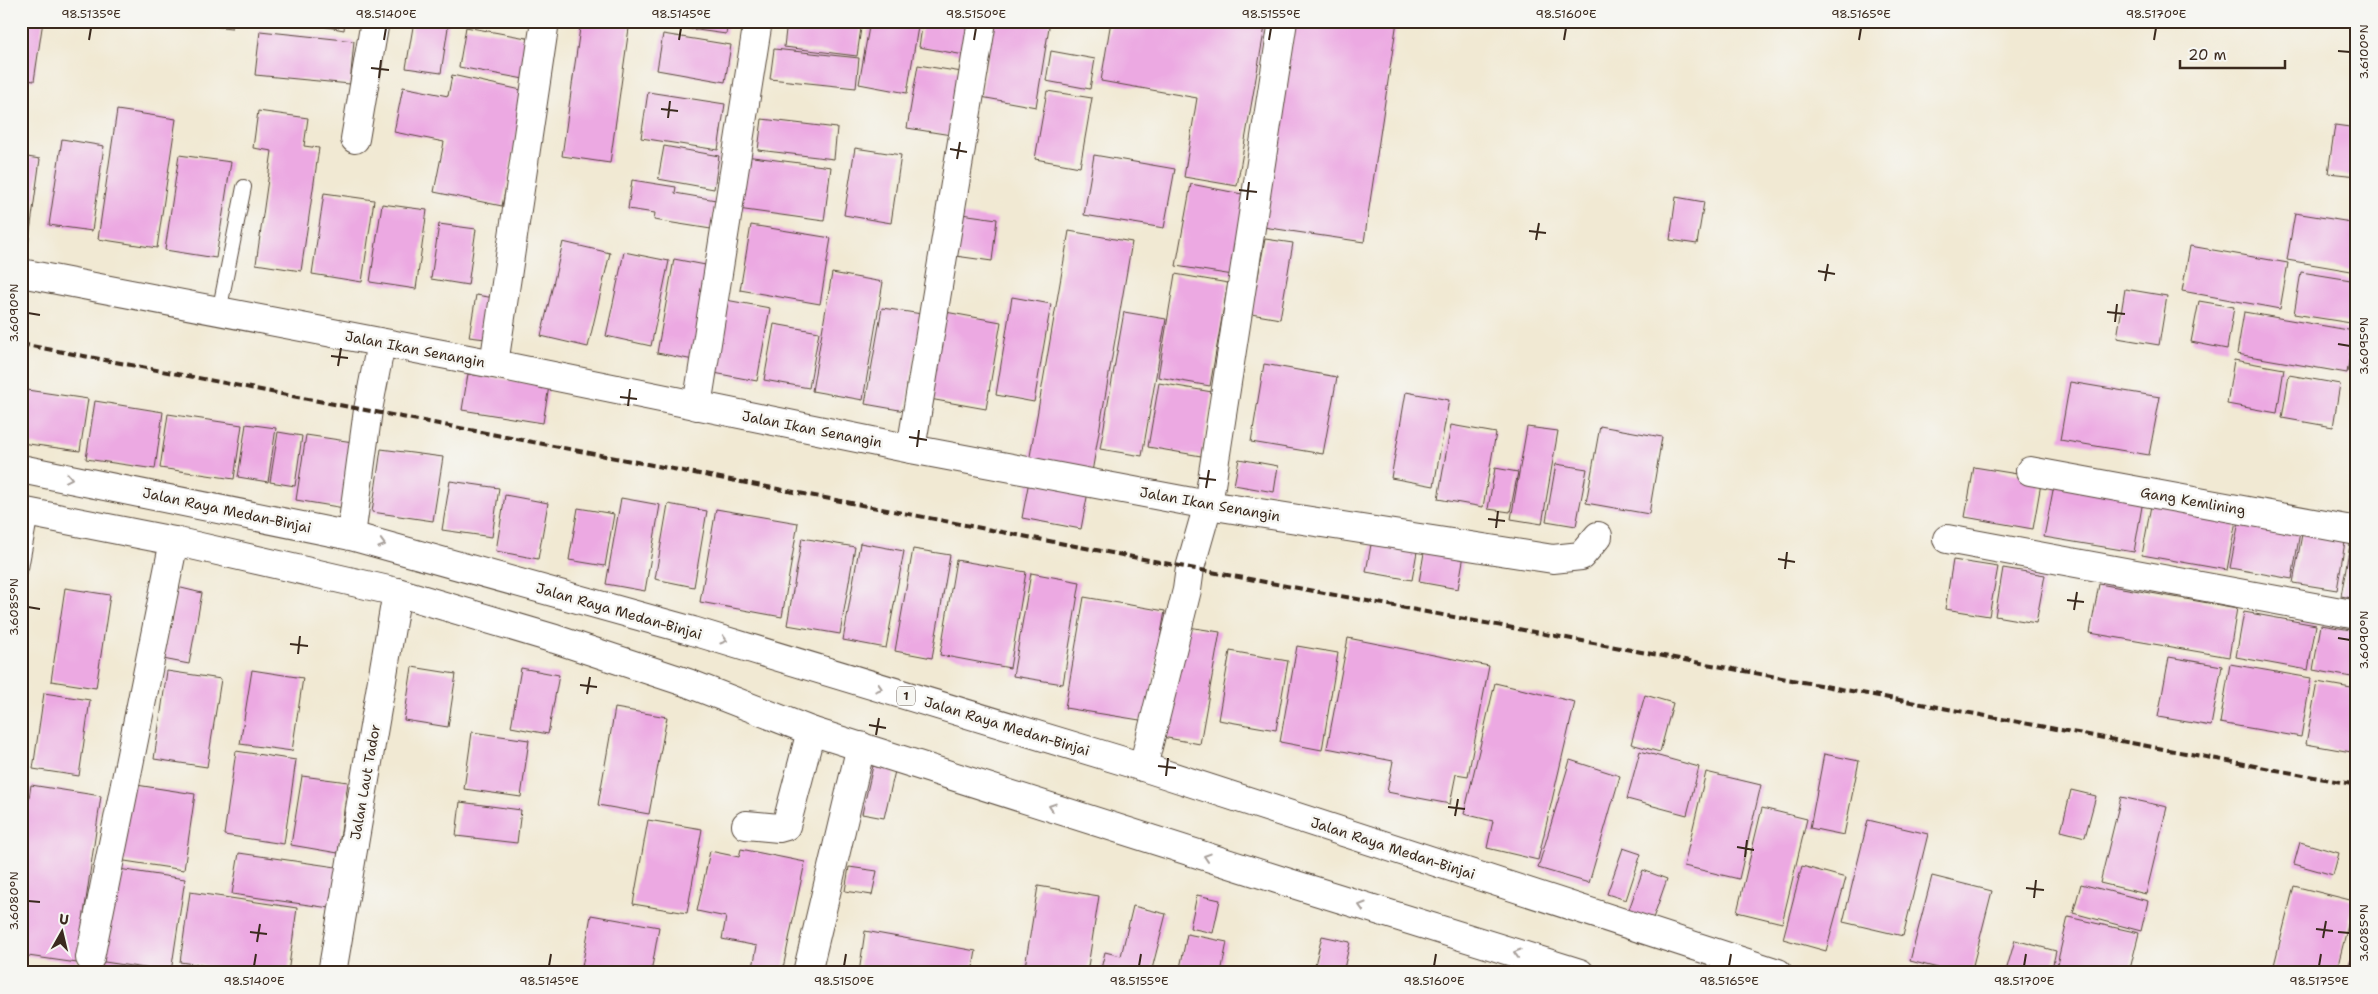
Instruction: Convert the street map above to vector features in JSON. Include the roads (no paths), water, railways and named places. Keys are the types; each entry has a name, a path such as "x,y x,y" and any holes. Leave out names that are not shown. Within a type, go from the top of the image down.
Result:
{"street":[{"path":"355,139 375,21"},
{"path":"494,364 545,21"},
{"path":"697,406 758,21"},
{"path":"911,449 982,21"},
{"path":"1143,767 1187,590 1190,568 1208,505 1283,21"},
{"name":"Jalan Ikan Senangin","path":"21,272 494,364 911,449 1208,505 1553,559 1582,556 1598,536"},
{"path":"351,536 368,410 381,343"},
{"name":"Jalan Raya Medan-Binjai","path":"21,469 351,536 693,631 1143,767 1778,973"},
{"name":"Gang Kemlining","path":"2030,471 2357,531"},
{"path":"26,512 174,541 397,592 555,639 688,683 812,731 1580,973"},
{"path":"1947,539 2357,615"},
{"path":"90,958 174,541"},
{"name":"Jalan Laut Tador","path":"332,973 397,592"},
{"path":"746,825 779,828 786,826 812,731"},
{"path":"807,973 861,746"}],"lane":[{"path":"220,312 244,187"},
{"path":"21,568 26,512"}],"railway":[{"path":"21,344 1190,568 2357,785"}]}
